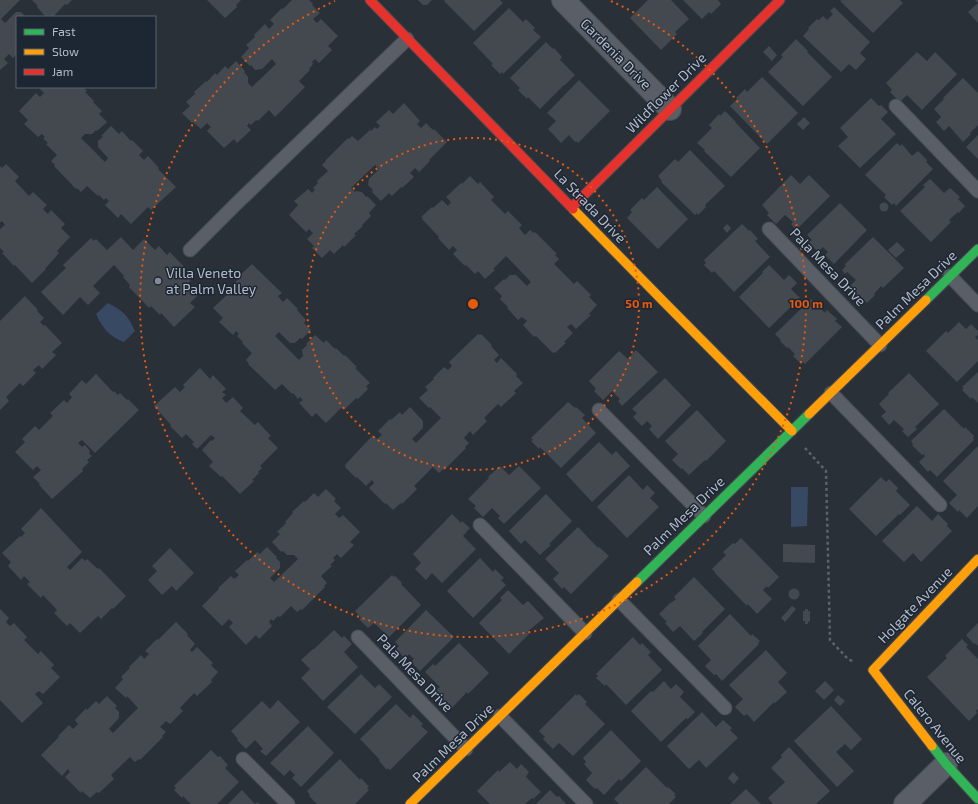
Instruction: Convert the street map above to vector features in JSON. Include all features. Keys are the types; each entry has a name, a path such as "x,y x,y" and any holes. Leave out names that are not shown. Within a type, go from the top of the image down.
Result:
{"street":[{"name":"La Strada Drive","path":"370,0 792,431"},
{"name":"Gardenia Drive","path":"563,0 670,108"},
{"name":"Wildflower Drive","path":"572,207 780,0"},
{"name":"Palm Mesa Drive","path":"410,804 978,249"},
{"name":"Holgate Avenue","path":"873,670 978,559"},
{"name":"Calero Avenue","path":"873,670 946,764 978,799"},
{"path":"905,804 946,764"}],"lane":[{"path":"190,250 407,39"},
{"path":"896,106 978,191"},
{"name":"Pala Mesa Drive","path":"769,229 880,345"},
{"path":"950,276 978,305"},
{"path":"831,393 940,505"},
{"path":"599,410 704,516"},
{"path":"480,526 586,633"},
{"path":"619,600 725,708"},
{"name":"Pala Mesa Drive","path":"358,637 466,749"},
{"path":"500,716 586,804"},
{"path":"243,759 288,804"}],"path":[{"path":"792,431 806,449 826,470 830,640 848,659 873,670"}],"water":[{"path":"108,303 118,308 124,314 130,321 135,331 124,342 114,337 107,331 101,324 96,314"},
{"path":"791,487 808,487 807,526 791,527"}],"building":[{"path":"0,0 20,0 1,19 5,23 16,12 21,12 25,16 16,16 16,55 13,58 9,54 4,59 8,63 0,70"},
{"path":"32,0 72,0 67,5 65,4 54,16 45,16 37,7 38,6"},
{"path":"207,0 241,0 236,5 237,7 225,18"},
{"path":"292,0 309,0 313,4 312,5 320,13 313,19 317,23 321,19 338,36 328,46 332,50 319,63 315,59 312,62 313,64 309,69 310,70 299,81 305,87 275,117 269,110 258,121 256,120 251,125 249,123 247,126 251,130 237,143 234,139 224,148 207,131 211,127 207,123 201,129 193,122 192,123 182,113 190,106 186,102 195,94 194,92 206,81 207,82 215,73 217,75 225,66 228,69 236,61 245,71 244,72 248,77 248,83 252,87 276,64 272,59 262,69 255,70 241,57 249,48 246,45 255,37 254,35 265,24 269,29 274,24 270,20"},
{"path":"418,0 432,0 427,5 423,5"},
{"path":"500,0 503,3 474,31 444,1"},
{"path":"648,0 671,0 689,19 675,32 677,34 661,50 630,18"},
{"path":"683,0 718,0 721,4 711,14 709,12 702,19"},
{"path":"900,0 903,3 873,33 840,1"},
{"path":"978,3 978,23 968,12"},
{"path":"834,7 870,42 860,53 866,59 856,70 849,64 841,72 803,36 809,29 808,28 817,19 819,20 823,16 827,20 833,14 830,11"},
{"path":"509,8 523,22 526,19 535,28 533,30 541,37 503,74 502,72 500,74 491,65 493,64 473,43"},
{"path":"796,39 832,77 803,106 768,72 783,57 781,55"},
{"path":"546,42 562,57 560,60 575,75 540,109 528,97 527,99 518,90 520,88 510,78"},
{"path":"769,46 777,55 772,61 763,52"},
{"path":"917,52 927,61 935,52 957,74 922,110 907,95 900,102 890,92 892,90 886,83"},
{"path":"762,77 798,113 767,144 730,106 745,89 747,92"},
{"path":"963,78 978,93 978,125 963,142 949,126 944,131 936,122 941,117 934,109"},
{"path":"579,80 610,111 578,143 576,141 575,142 569,135 561,143 548,129 556,121 547,113"},
{"path":"39,88 84,88 87,91 85,92 102,111 99,114 107,122 97,131 96,130 92,134 85,134 81,138 105,162 108,158 98,147 98,141 111,126 119,134 122,131 143,151 139,155 144,160 148,156 159,168 158,169 176,187 151,210 148,207 131,224 121,214 118,218 105,205 109,201 106,198 104,200 87,186 81,192 77,188 76,189 51,161 57,155 46,144 48,143 43,138 45,137 42,134 38,137 24,124 28,120 19,111 36,93 40,97 44,93"},
{"path":"871,98 888,112 881,119 896,134 860,168 838,146 848,137 840,128"},
{"path":"404,103 420,121 417,124 421,128 426,123 447,142 419,172 415,168 410,173 414,177 402,188 401,187 392,196 389,193 381,201 372,192 373,190 368,185 369,179 379,169 375,165 351,188 355,192 362,192 376,205 369,213 371,216 344,247 343,245 334,254 330,250 322,258 312,248 314,246 307,239 313,233 309,229 306,232 289,215 298,205 294,201 308,189 312,193 315,190 313,188 318,183 317,181 328,171 322,165 348,138 349,139 352,136 358,141 370,130 371,131 375,127 377,129 380,126 376,122 389,110 393,114"},
{"path":"725,111 760,148 731,177 697,143 712,128 709,125 719,114 720,116"},
{"path":"804,117 810,123 803,130 797,124"},
{"path":"978,135 978,159 966,147"},
{"path":"897,143 900,146 902,144 912,156 918,151 933,169 896,206 894,203 892,205 884,197 886,195 865,175"},
{"path":"690,150 725,186 705,205 706,207 698,215 697,213 695,215 661,182 662,181 658,176 675,159 678,162"},
{"path":"6,164 19,177 15,181 29,196 33,192 47,205 43,209 48,214 51,210 65,224 61,228 70,237 57,251 59,253 46,269 32,283 2,253 4,252 0,248 0,229 5,225 2,221 0,223 0,166 2,168"},
{"path":"791,175 800,184 809,175 830,196 796,230 791,224 793,222 785,215 776,224 767,215 769,213 762,205"},
{"path":"470,176 478,184 480,182 494,197 491,200 505,214 508,211 522,225 519,228 525,235 530,230 534,233 535,232 557,254 555,255 559,259 554,264 574,284 577,281 591,295 589,297 597,305 589,314 591,315 576,329 571,324 567,327 573,333 564,342 566,343 555,353 553,353 536,336 534,337 523,325 527,321 522,317 518,320 500,299 502,296 494,288 510,275 516,275 527,286 531,282 506,256 493,269 495,270 485,279 478,271 475,274 466,265 465,266 453,254 457,250 453,246 449,250 421,217 442,200 448,206 451,202 446,197"},
{"path":"930,179 944,193 950,188 960,197 958,199 965,206 959,213 958,212 949,220 951,222 931,242 900,211 925,187 923,185"},
{"path":"657,187 688,219 658,249 627,218 632,212 630,210 642,198 644,200"},
{"path":"884,202 889,207 884,212 879,207"},
{"path":"840,203 867,230 834,264 825,255 828,252 823,247 818,252 809,242 812,240 807,235"},
{"path":"727,224 731,228 727,233 723,228"},
{"path":"742,224 758,239 755,241 770,257 734,292 714,271 712,273 704,265 706,263 704,260"},
{"name":"Villa Veneto at Palm Valley","path":"121,237 133,250 144,239 155,250 159,246 167,255 170,252 186,269 183,271 191,280 188,283 199,294 190,303 195,307 174,327 161,313 160,315 151,306 149,308 129,287 130,285 123,277 124,276 114,265 93,286 100,293 88,305 80,297 63,315 41,292 66,268 63,265 91,238 94,241 96,239 107,250"},
{"path":"873,237 904,268 883,288 881,286 867,303 849,287 856,280 847,272 845,274 842,270 846,266 845,264"},
{"path":"897,242 905,250 896,258 888,250"},
{"path":"252,264 282,293 278,296 283,302 287,298 298,309 297,310 306,320 304,323 311,330 302,339 300,338 295,343 290,343 279,332 275,336 299,360 303,356 302,350 315,335 324,343 326,340 335,349 336,348 344,356 345,355 370,383 366,386 368,389 358,399 356,398 344,410 341,408 326,423 316,413 312,417 299,403 303,400 300,397 298,399 282,384 275,390 248,364 249,363 246,360 252,353 237,336 239,334 236,331 233,335 219,322 223,318 213,308 230,292 234,296 239,291 233,285 239,278 238,277"},
{"path":"769,265 784,280 789,275 797,283 791,289 800,298 769,328 739,297"},
{"path":"25,296 44,318 40,322 44,326 45,325 62,343 52,352 56,355 42,369 39,365 33,370 36,373 23,386 20,383 6,397 9,401 0,410 0,321"},
{"path":"811,299 825,313 827,310 837,319 835,321 842,327 805,364 803,362 801,364 793,356 795,354 780,341 781,340 775,334"},
{"path":"959,322 966,329 971,324 978,331 978,335 975,337 978,340 978,361 957,382 926,351 946,331 948,333"},
{"path":"478,334 481,334 492,345 491,346 499,355 494,360 497,363 501,358 517,374 516,376 523,383 514,391 516,393 501,407 498,404 484,418 487,421 473,435 470,431 464,438 469,443 465,447 466,448 444,470 443,469 439,473 433,467 414,486 417,489 402,504 401,503 393,510 369,488 374,483 372,480 366,486 345,467 345,465 373,435 377,439 382,435 378,431 390,419 391,420 400,412 402,415 410,407 423,421 423,428 412,439 416,443 441,418 419,398 428,390 425,387 444,367 448,370 452,366 449,362"},
{"path":"636,350 658,372 622,406 618,401 620,399 612,391 603,400 594,391 596,389 589,381 619,351 628,359"},
{"path":"200,368 210,379 213,375 226,389 222,392 226,395 222,398 226,403 233,397 243,408 240,411 255,425 258,422 271,436 268,438 278,448 260,466 262,468 252,480 254,481 240,494 222,476 221,477 209,466 213,462 202,450 211,440 212,441 215,438 211,435 197,449 192,444 194,442 186,434 182,438 170,426 171,425 154,406 175,387 180,392 185,387 183,385"},
{"path":"978,372 978,403 972,397 971,399 962,390 964,388 962,387"},
{"path":"909,373 939,404 915,427 917,429 908,437 902,431 904,429 894,420 889,425 881,416 886,412 879,404"},
{"path":"96,374 113,392 114,391 118,395 120,393 139,410 95,453 82,440 78,443 82,447 85,445 92,456 87,460 89,462 82,469 83,471 52,499 33,477 41,470 37,466 33,470 15,452 25,442 22,439 35,426 39,430 53,416 50,413 64,400 67,403 72,397 69,394 82,380 86,384"},
{"path":"665,378 691,405 658,439 649,429 652,426 647,421 642,426 633,417 637,413 632,409"},
{"path":"568,402 585,415 582,418 596,433 561,468 540,447 539,449 531,441 533,440 531,438"},
{"path":"944,409 964,429 965,427 974,436 974,440 937,477 930,470 928,472 919,462 925,456 912,445 913,444 911,441"},
{"path":"697,410 726,441 689,475 672,460 678,454 665,441"},
{"path":"599,442 612,455 616,451 630,466 592,502 566,474"},
{"path":"978,446 978,506 967,518 949,503 957,495 943,481"},
{"path":"500,466 509,475 519,466 541,488 504,524 498,518 500,516 492,508 483,517 474,508 476,506 468,499"},
{"path":"629,475 643,490 647,485 655,493 650,498 659,507 627,538 597,507"},
{"path":"881,477 886,482 889,479 898,488 896,491 910,505 876,536 849,509"},
{"path":"326,489 336,499 334,501 341,508 335,514 339,518 343,515 360,532 350,542 354,545 341,558 337,554 333,558 335,560 330,565 332,566 321,576 327,583 324,586 325,587 302,610 301,609 297,612 291,606 280,617 278,616 273,621 271,619 269,622 272,626 259,639 256,635 246,645 229,627 233,623 229,619 222,626 202,606 231,576 234,579 239,575 235,571 247,560 248,561 257,552 260,554 267,547 280,562 280,568 270,578 274,582 298,559 294,555 287,555 283,551 281,552 272,542 280,534 277,532 286,523 285,522 293,513 292,512 304,501 305,502 314,493 318,497"},
{"path":"546,494 572,521 540,555 525,540 521,544 509,531"},
{"path":"917,506 932,521 938,514 948,524 947,526 952,531 921,562 913,553 904,562 882,541"},
{"path":"41,508 82,552 67,567 70,570 82,558 85,561 87,559 98,569 99,568 126,596 101,619 98,616 80,633 70,623 67,626 54,613 57,610 43,595 41,598 27,584 30,582 24,576 21,580 8,566 11,562 2,553 25,533 21,529"},
{"path":"452,514 461,523 462,521 470,528 463,536 476,549 442,583 432,573 426,580 415,569 421,563 413,554"},
{"path":"578,527 598,548 599,547 609,556 571,594 564,587 562,589 553,579 559,573 545,559"},
{"path":"741,538 779,577 768,588 767,586 763,590 772,599 757,614 748,604 747,606 712,569 726,555 723,552"},
{"path":"783,544 815,545 815,563 783,562"},
{"path":"170,548 194,573 176,591 172,586 162,595 148,580 157,571 152,566"},
{"path":"480,558 493,572 495,569 504,578 501,580 506,585 473,618 447,591"},
{"path":"392,575 402,583 401,584 421,605 389,637 374,623 368,628 359,619 361,618 355,611"},
{"path":"694,577 725,609 694,641 680,626 673,632 665,623 667,622 659,614 676,599 674,597"},
{"path":"792,589 796,589 798,590 798,598 792,599 789,596 789,592"},
{"path":"508,590 523,605 528,601 544,618 527,632 529,634 509,654 479,623 502,600 500,598"},
{"path":"792,606 796,609 785,622 781,618"},
{"path":"0,609 9,618 6,622 10,626 14,623 27,637 24,640 38,654 41,651 54,665 51,668 60,677 43,694 39,691 35,694 43,703 22,723 0,700"},
{"path":"805,609 810,611 810,621 808,624 805,624 805,621 803,621 803,611 805,611"},
{"path":"426,610 454,637 420,671 411,662 414,659 409,654 405,659 396,649 399,646 395,642"},
{"path":"730,614 751,636 752,634 760,641 758,643 759,644 722,681 716,674 714,675 705,666 711,660 698,646"},
{"path":"176,622 188,634 187,635 195,644 190,650 192,652 197,647 213,663 211,665 218,672 211,680 212,682 197,696 194,693 180,708 183,711 170,724 166,721 160,727 166,732 162,736 163,737 140,760 139,759 135,762 130,757 111,775 114,779 99,793 97,792 90,798 82,791 81,793 65,777 70,772 68,769 62,776 41,755 69,725 73,729 78,724 75,720 86,708 87,710 96,701 99,704 107,696 117,706 115,708 119,712 119,718 109,729 113,733 138,708 127,696 126,698 115,688 123,679 121,677 141,655 144,659 149,654 145,651"},
{"path":"978,623 978,646 975,643 974,644 966,635"},
{"path":"334,630 342,638 344,636 352,644 344,652 358,667 323,701 301,678 310,669 301,660"},
{"path":"633,637 640,645 642,643 651,652 648,655 662,670 626,705 606,684 605,686 596,678 598,676 596,674"},
{"path":"962,639 968,645 966,647 978,659 978,709 976,711 977,713 969,721 927,677 947,658 945,656"},
{"path":"459,643 489,673 468,694 467,692 452,708 444,700 443,702 434,692 440,687 425,672 433,664 435,666"},
{"path":"766,650 787,673 778,682 787,692 775,703 774,702 754,722 747,714 744,716 735,707 743,699 729,685"},
{"path":"361,674 375,688 379,684 392,697 355,734 327,707"},
{"path":"664,681 671,689 676,684 684,692 680,697 695,712 688,719 686,718 661,742 631,711 651,691 653,692"},
{"path":"825,681 834,690 824,700 815,691"},
{"path":"576,694 577,696 579,694 587,702 585,704 605,724 573,756 559,743 553,749 543,739 545,737 539,731"},
{"path":"838,695 845,701 840,706 834,700"},
{"path":"278,700 300,722 266,756 260,751 263,749 255,740 246,749 231,731 262,701 270,709"},
{"path":"396,704 410,718 413,714 423,724 421,726 428,732 390,770 388,768 387,770 379,761 380,760 360,739"},
{"path":"831,706 862,739 851,750 845,744 836,752 854,771 837,787 794,741"},
{"path":"702,712 716,727 723,720 732,728 730,730 738,738 706,768 699,760 689,769 667,746"},
{"path":"308,726 334,753 301,787 292,778 295,775 290,770 284,776 270,763"},
{"path":"611,730 641,761 621,781 619,779 604,795 586,780 592,773 584,764 586,762 583,758"},
{"path":"789,747 830,791 816,804 773,804 768,798 785,782 771,768"},
{"path":"211,750 218,757 220,756 228,765 225,768 239,782 217,804 191,804 174,790 176,788 174,786"},
{"path":"340,759 360,780 361,778 369,787 367,788 369,790 355,804 317,804 309,796 310,795 307,791"},
{"path":"510,762 517,769 521,764 529,772 526,777 541,792 525,804 490,804 477,791 498,770 499,772"},
{"path":"646,767 667,788 668,787 676,794 674,795 676,797 669,804 619,804 614,799"},
{"path":"733,772 739,778 734,784 728,778"},
{"path":"746,789 761,804 730,804"},
{"path":"242,790 255,804 228,804"},
{"path":"550,790 557,797 559,796 566,804 536,804"}],"traffic: fast":[{"path":"926,300 978,249"},
{"path":"637,582 809,414"},
{"path":"932,746 946,764 978,799"}],"traffic: slow":[{"path":"573,209 792,431"},
{"path":"809,414 926,300"},
{"path":"932,746 873,670 978,559"},
{"path":"410,804 637,582"}],"traffic: jam":[{"path":"370,0 573,209"},
{"path":"572,207 780,0"}],"place":[{"name":"Villa Veneto at Palm Valley","path":"158,281"}]}
